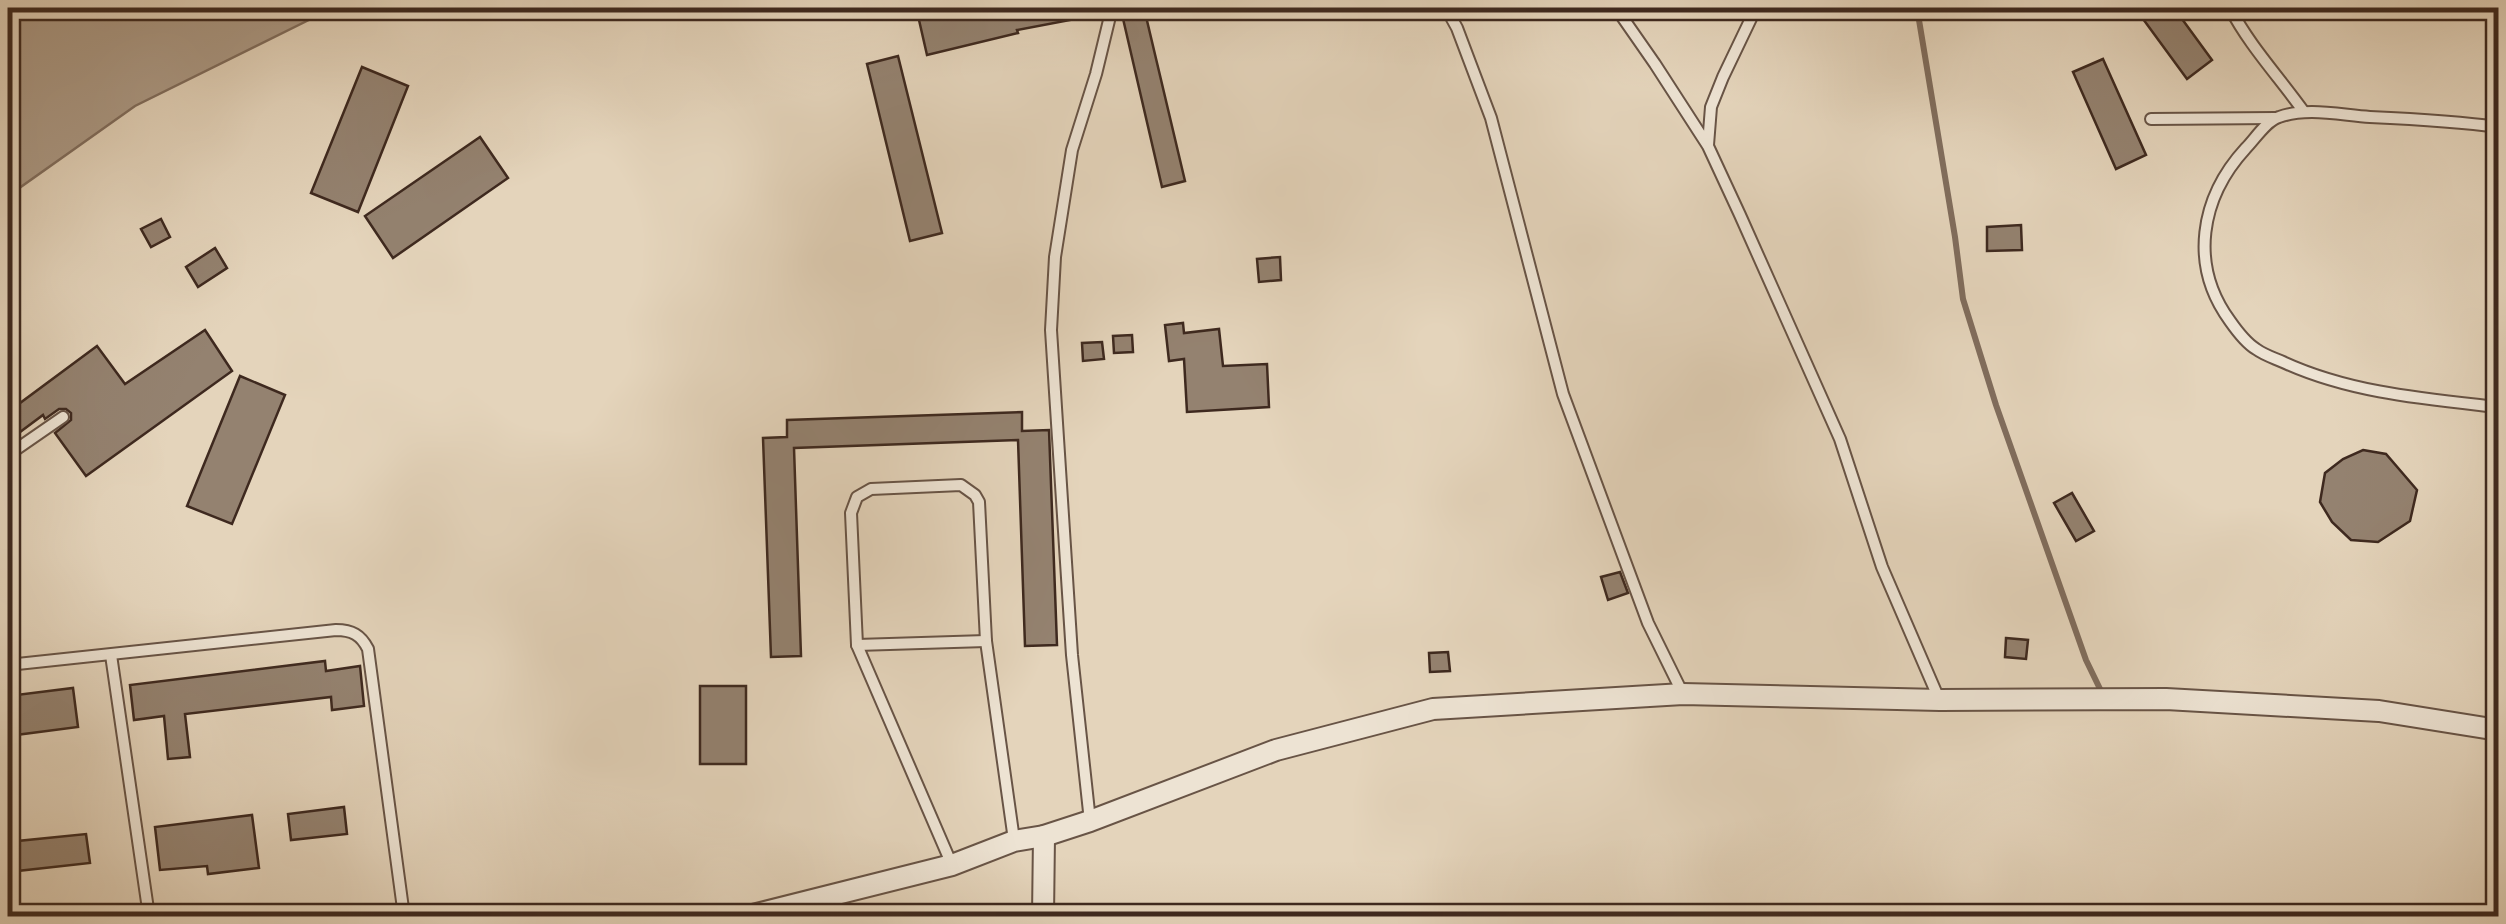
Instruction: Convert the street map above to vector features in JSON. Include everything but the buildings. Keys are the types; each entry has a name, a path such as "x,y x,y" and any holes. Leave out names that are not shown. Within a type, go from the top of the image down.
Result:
{"street":[{"path":"749,916 952,865 1014,841 1090,821 1276,750 1433,709 1682,694 2177,700 2379,712 2498,730"},
{"path":"1044,836 1044,916"}],"lane":[{"path":"1090,821 1072,654 1051,330 1055,258 1072,150 1112,8"},
{"path":"1446,8 1490,118 1563,394 1648,624 1682,694"},
{"path":"1616,8 1708,146 1840,438 1882,567 1940,700"},
{"path":"1708,146 1711,107 1756,8"},
{"path":"2230,8 2241,30 2304,112"},
{"path":"2151,119 2274,118 2304,112 2454,120 2498,128"},
{"path":"2274,118 2223,178 2205,230 2204,261 2209,283 2217,304 2235,328 2255,349 2354,387 2498,407"},
{"path":"8,456 63,417"},
{"path":"952,865 857,644 852,512 857,497 871,489 961,485 975,494 980,511 986,640 1014,841"},
{"path":"8,665 336,630 359,636 368,649 404,916"},
{"path":"857,644 986,640"},
{"path":"111,655 149,916"}],"shaded area":[{"path":"8,8 333,8 135,106 8,196"}],"waterway":[{"path":"1917,8 1963,299 1996,405 2086,660 2102,693"}]}
